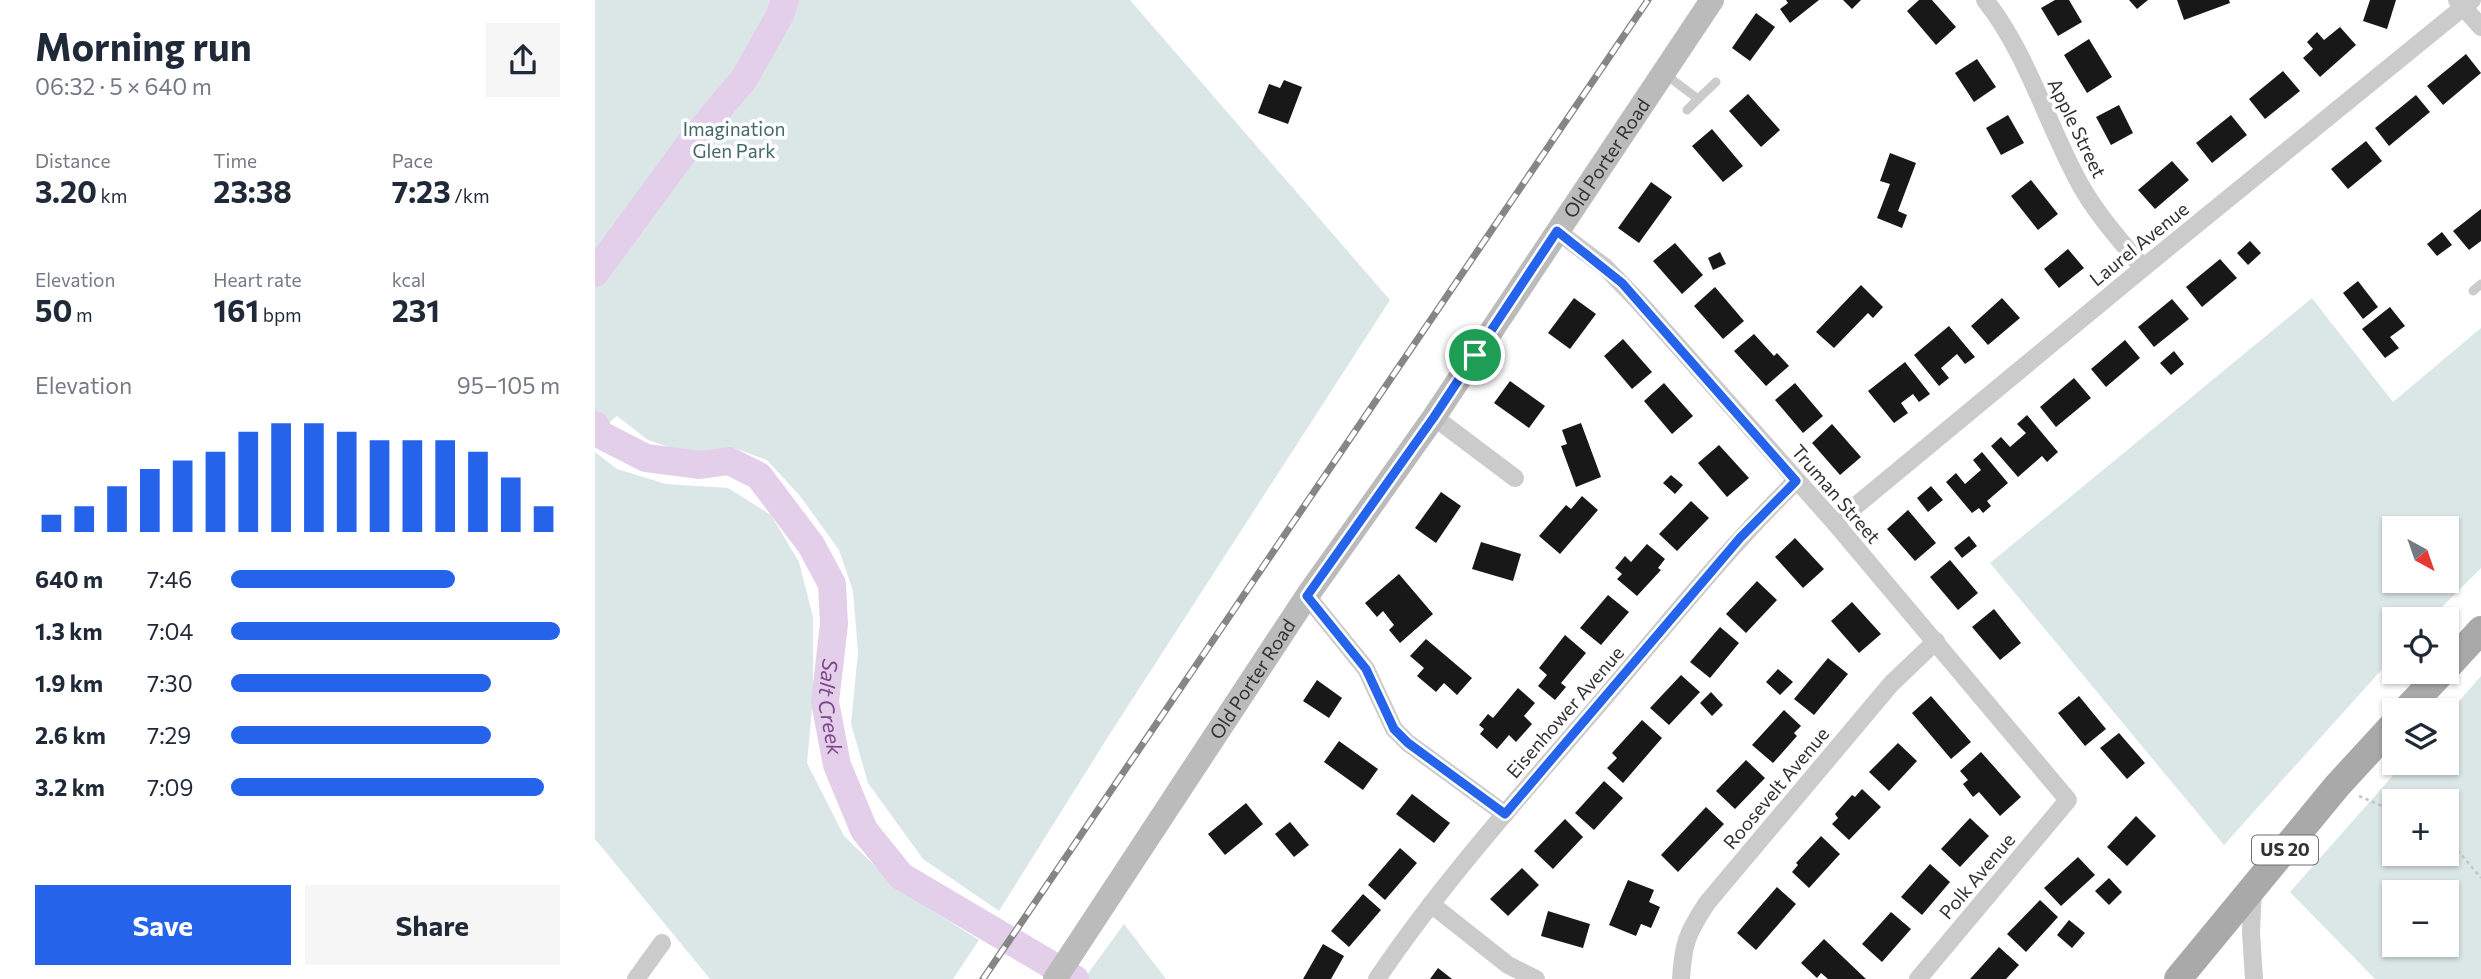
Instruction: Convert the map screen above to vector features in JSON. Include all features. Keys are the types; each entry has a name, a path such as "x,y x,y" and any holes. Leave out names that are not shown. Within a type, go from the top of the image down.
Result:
{"main road":[{"path":"2459,654 2481,631"},
{"path":"2417,698 2431,684"},
{"name":"US 20","path":"2178,979 2337,786 2382,737"}],"street":[{"name":"Old Porter Road","path":"1055,979 1307,596 1434,417 1712,0"},
{"name":"Apple Street","path":"1985,0 2007,31 2082,187 2105,222 2143,268"},
{"name":"Laurel Avenue","path":"1835,523 2464,2"},
{"path":"2464,2 2481,27"},
{"name":"Truman Street","path":"1557,231 1622,283 1835,523 2068,800"},
{"path":"1434,417 1514,478"},
{"name":"Eisenhower Avenue","path":"1377,979 1431,904 1505,814 1740,538 1796,481"},
{"path":"1307,596 1366,669 1394,729 1408,743 1505,814"},
{"name":"Roosevelt Avenue","path":"1681,979 1683,947 1692,924 1707,903 1891,684 1936,641"},
{"name":"Polk Avenue","path":"1918,979 2068,800"},
{"path":"2253,888 2251,932 2254,979"},
{"path":"1431,904 1508,965 1536,979"},
{"path":"636,979 662,943"}],"lane":[{"path":"1663,73 1698,99"},
{"path":"1688,110 1716,82"}],"path":[{"path":"2337,786 2382,806"},
{"path":"2459,852 2481,877"}],"green space":[{"name":"Imagination Glen Park","path":"595,0 1130,0 1390,300 999,911 923,859 868,783 851,724 858,652 853,591 839,550 800,496 767,460 734,448 687,453 648,440 617,416 595,434"},
{"path":"2312,298 2393,402 2481,328 2481,568 2459,590 2459,516 2382,516 2382,593 2456,593 2442,607 2382,607 2382,669 2224,845 1990,563"},
{"path":"595,452 617,469 666,484 728,488 771,515 799,562 813,617 813,698 807,763 844,836 901,891 979,940 953,979 710,979 595,839"},
{"path":"2481,676 2481,979 2375,979 2290,892 2393,775 2459,775 2459,701"},
{"path":"1124,924 1166,979 1084,979"}],"building":[{"path":"1786,0 1819,0 1790,23 1780,9 1788,3"},
{"path":"1843,0 1861,0 1852,9"},
{"path":"1919,0 1932,0 1956,27 1936,45 1907,11"},
{"path":"2055,0 2069,0 2082,22 2058,36 2041,8"},
{"path":"2129,0 2148,0 2137,9"},
{"path":"2177,0 2229,0 2230,3 2184,20"},
{"path":"2370,0 2396,0 2387,29 2363,21"},
{"path":"1756,13 1775,27 1750,61 1732,48"},
{"path":"2340,27 2356,45 2320,77 2303,58 2313,49 2307,42 2317,32 2324,40"},
{"path":"2089,39 2112,77 2087,93 2064,55"},
{"path":"2466,54 2481,73 2443,105 2427,86"},
{"path":"1977,59 1996,87 1974,102 1955,73"},
{"path":"2283,71 2300,91 2265,119 2249,99"},
{"path":"1284,80 1302,87 1288,124 1258,113 1269,84 1280,88"},
{"path":"1748,94 1780,130 1761,147 1729,111"},
{"path":"2416,95 2430,112 2389,146 2375,128"},
{"path":"2119,105 2133,133 2111,145 2096,117"},
{"path":"2008,115 2024,143 2001,155 1986,128"},
{"path":"2231,115 2247,135 2212,163 2196,143"},
{"path":"1712,129 1743,166 1723,182 1692,146"},
{"path":"2366,141 2382,161 2348,189 2331,169"},
{"path":"1890,153 1916,163 1898,211 1907,215 1902,228 1877,218 1890,184 1880,181"},
{"path":"2172,161 2189,180 2155,209 2138,190"},
{"path":"2031,180 2058,214 2038,230 2011,196"},
{"path":"1651,182 1672,197 1639,243 1618,228"},
{"path":"2481,209 2481,241 2469,250 2453,231"},
{"path":"2442,232 2452,245 2437,256 2427,244"},
{"path":"2250,241 2261,253 2248,265 2237,253"},
{"path":"1675,243 1703,275 1682,294 1653,261"},
{"path":"2068,249 2084,268 2059,288 2044,269"},
{"path":"1720,252 1726,264 1713,270 1708,258"},
{"path":"2220,259 2237,278 2202,307 2186,287"},
{"path":"2358,281 2378,307 2363,319 2343,293"},
{"path":"1861,285 1883,307 1873,318 1868,313 1834,348 1816,332"},
{"path":"1715,287 1744,321 1723,339 1694,306"},
{"path":"1574,298 1596,314 1570,349 1548,333"},
{"path":"2002,298 2020,318 1988,345 1971,326"},
{"path":"2172,299 2189,319 2154,347 2138,327"},
{"path":"2390,307 2405,326 2390,337 2399,348 2385,358 2362,329"},
{"path":"1949,326 1975,357 1965,364 1957,354 1941,368 1949,378 1939,386 1914,355"},
{"path":"1754,334 1774,356 1777,353 1789,366 1766,386 1734,351"},
{"path":"1623,339 1652,372 1632,389 1604,356"},
{"path":"2125,340 2140,358 2106,387 2091,369"},
{"path":"2174,351 2184,364 2171,375 2160,363"},
{"path":"1905,362 1930,394 1919,402 1913,394 1901,403 1908,413 1894,423 1868,391"},
{"path":"2074,378 2091,398 2056,427 2040,407"},
{"path":"1510,381 1545,406 1529,428 1494,403"},
{"path":"1664,383 1693,416 1672,434 1644,401"},
{"path":"1795,383 1823,416 1803,433 1775,400"},
{"path":"2027,415 2058,452 2047,462 2042,456 2018,477 1991,446 2001,437 2010,447 2026,433 2017,424"},
{"path":"1581,423 1601,477 1576,487 1561,446 1567,444 1562,430"},
{"path":"1832,424 1861,457 1840,475 1812,443"},
{"path":"1719,445 1749,478 1727,497 1698,463"},
{"path":"1982,452 2008,483 1987,501 1991,506 1983,513 1979,508 1972,513 1946,482 1956,473 1965,484 1981,470 1973,460"},
{"path":"1671,475 1683,485 1675,494 1663,483"},
{"path":"1931,486 1943,500 1928,512 1917,498"},
{"path":"1441,492 1461,506 1436,543 1415,528"},
{"path":"1582,496 1598,510 1560,554 1539,536 1566,505 1571,509"},
{"path":"1691,501 1709,518 1677,551 1659,534"},
{"path":"1908,510 1936,543 1915,561 1887,529"},
{"path":"1969,536 1977,546 1962,558 1954,548"},
{"path":"1795,538 1824,569 1803,588 1775,557"},
{"path":"1481,542 1521,554 1513,581 1472,569"},
{"path":"1647,544 1665,559 1658,568 1661,570 1637,596 1617,579 1622,574 1615,568 1625,556 1631,562"},
{"path":"1950,560 1978,593 1958,610 1930,577"},
{"path":"1399,574 1433,614 1400,643 1389,630 1394,625 1383,611 1377,617 1365,603"},
{"path":"1757,581 1777,600 1746,633 1726,614"},
{"path":"1608,595 1629,612 1601,645 1580,628"},
{"path":"1852,602 1881,634 1859,653 1831,621"},
{"path":"1994,609 2021,643 2000,660 1972,627"},
{"path":"1720,627 1739,643 1710,678 1690,662"},
{"path":"1565,635 1586,653 1561,683 1566,687 1555,700 1538,686 1547,675 1539,668"},
{"path":"1426,639 1472,678 1457,695 1444,683 1436,692 1417,676 1424,668 1410,656"},
{"path":"1828,658 1848,674 1814,715 1794,699"},
{"path":"1778,669 1793,682 1780,695 1766,682"},
{"path":"1681,675 1700,692 1669,725 1650,708"},
{"path":"1317,680 1342,698 1329,718 1303,701"},
{"path":"1518,688 1535,703 1524,716 1532,724 1516,742 1509,735 1497,749 1480,734 1484,729 1479,725 1488,714 1493,718"},
{"path":"1711,692 1723,705 1712,716 1700,703"},
{"path":"1931,696 1971,742 1951,759 1912,713"},
{"path":"2079,696 2106,729 2085,746 2058,713"},
{"path":"1784,710 1801,726 1794,733 1797,736 1773,763 1752,745"},
{"path":"1642,720 1662,738 1623,783 1607,768 1617,758 1612,753"},
{"path":"2119,733 2145,763 2127,779 2100,748"},
{"path":"1339,741 1378,769 1363,790 1324,762"},
{"path":"1898,743 1917,761 1889,791 1869,772"},
{"path":"1981,752 2021,797 2000,816 1979,792 1973,797 1963,784 1968,780 1960,771"},
{"path":"1746,760 1765,778 1735,809 1716,791"},
{"path":"1604,781 1623,798 1594,830 1575,813"},
{"path":"1862,789 1881,807 1849,840 1832,824 1838,818 1835,814 1852,795 1855,797"},
{"path":"1412,794 1450,823 1434,843 1396,814"},
{"path":"1246,803 1263,824 1225,855 1208,834"},
{"path":"1706,807 1724,824 1678,872 1661,855"},
{"path":"2136,816 2156,836 2127,866 2107,847"},
{"path":"1970,818 1989,836 1960,867 1941,849"},
{"path":"1565,819 1583,837 1553,869 1534,851"},
{"path":"1290,822 1309,845 1294,857 1275,834"},
{"path":"1821,836 1840,854 1809,888 1792,872 1798,865 1796,863"},
{"path":"1400,848 1417,863 1385,900 1368,885"},
{"path":"2078,857 2095,875 2061,906 2044,888"},
{"path":"1930,864 1950,882 1922,915 1901,897"},
{"path":"1522,868 1539,885 1508,916 1490,899"},
{"path":"2109,878 2122,892 2109,905 2095,891"},
{"path":"1628,880 1654,890 1649,902 1660,907 1651,928 1641,924 1636,936 1609,925"},
{"path":"1777,887 1796,904 1756,950 1737,933"},
{"path":"1363,894 1381,910 1349,947 1331,931"},
{"path":"2040,900 2058,917 2026,952 2007,934"},
{"path":"1548,911 1590,924 1583,948 1541,936"},
{"path":"1891,912 1911,929 1882,962 1862,944"},
{"path":"2069,920 2085,933 2072,948 2057,935"},
{"path":"1824,939 1866,979 1828,979 1821,973 1817,978 1801,963"},
{"path":"1323,944 1344,956 1331,979 1303,979"},
{"path":"1999,947 2019,965 2006,979 1970,979"},
{"path":"1438,968 1452,979 1430,979"}],"waterway":[{"name":"Salt Creek","path":"595,273 694,138 744,79 780,15 785,0"},
{"name":"Salt Creek","path":"595,425 601,435 646,458 700,465 729,461 759,476 811,545 832,584 834,624 825,702 837,765 864,830 901,876 1075,979"}],"railway":[{"path":"983,979 1648,0"}],"route":[{"path":"1557,231 1622,283 1796,481 1740,538 1505,814 1408,743 1394,729 1366,669 1307,596 1475,355 1557,231"}]}
